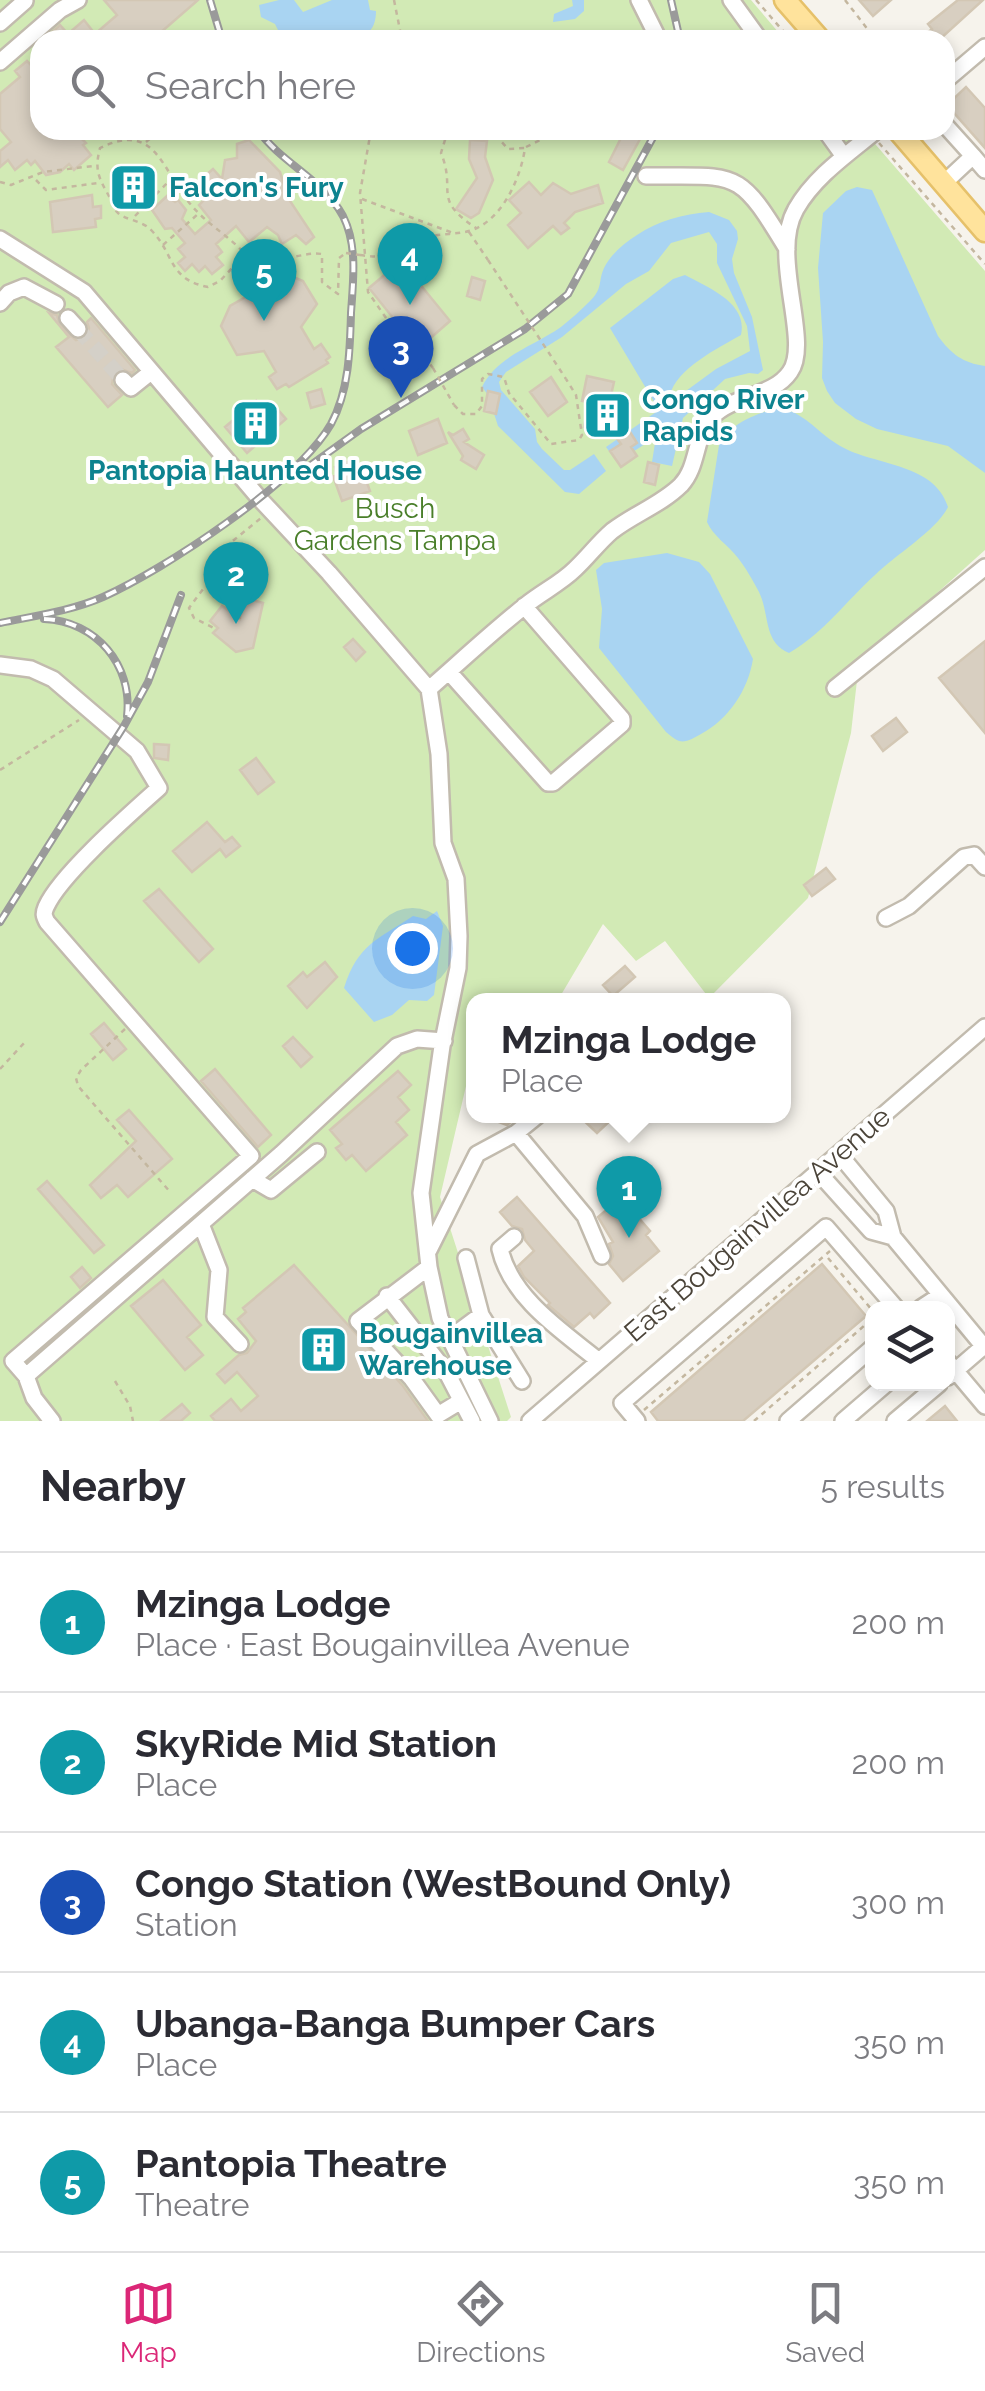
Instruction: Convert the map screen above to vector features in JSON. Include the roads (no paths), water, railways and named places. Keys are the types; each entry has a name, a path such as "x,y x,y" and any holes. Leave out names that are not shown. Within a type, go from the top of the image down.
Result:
{"main road":[{"path":"796,4 813,30"},
{"path":"907,140 983,223"}],"street":[{"path":"37,30 78,0"},
{"path":"640,0 654,30"},
{"path":"731,0 753,30"},
{"path":"0,23 25,1"},
{"path":"0,62 30,36"},
{"path":"955,72 985,47"},
{"path":"955,135 985,170"},
{"path":"832,140 843,155"},
{"path":"429,689 524,606 574,571 614,530 684,482 713,416 731,403 779,383 790,372 796,350 787,249 789,225 796,210 843,155 867,140"},
{"path":"944,183 973,156"},
{"path":"646,176 723,177 736,181 759,202 787,249"},
{"path":"0,239 80,287 269,510 429,689 439,754 442,842 456,879 458,968 421,1193 440,1318 490,1421"},
{"path":"0,303 9,293 24,287 56,304"},
{"path":"124,380 131,388 151,372"},
{"path":"835,688 985,567"},
{"path":"449,672 548,783 553,783 622,724 622,719 524,606"},
{"path":"0,665 31,669 53,678 137,750 159,788 76,869 44,915 251,1156 6,1366 26,1376 34,1398 51,1421"},
{"path":"886,918 909,906 964,857 974,855 985,867"},
{"name":"East Bougainvillea Avenue","path":"530,1421 985,1028"},
{"path":"26,1376 252,1179 397,1046 417,1039 444,1041"},
{"path":"461,1401 438,1415 412,1379 358,1321 429,1258 476,1154 528,1123"},
{"path":"516,1133 586,1216 602,1256"},
{"path":"252,1179 267,1190 275,1188 317,1152"},
{"path":"839,1154 886,1210 893,1237 984,1347 955,1367"},
{"path":"818,1172 871,1230 893,1237"},
{"path":"201,1224 219,1270 215,1317 240,1344"},
{"path":"637,1421 622,1403 826,1228 890,1301"},
{"path":"514,1237 500,1250 504,1269 556,1330 599,1361"},
{"path":"466,1258 481,1315 522,1382"},
{"path":"932,1301 940,1295"},
{"path":"387,1296 446,1373 472,1421"},
{"path":"450,1338 481,1315"},
{"path":"788,1421 865,1354"},
{"path":"955,1375 985,1406"},
{"path":"843,1421 878,1391"},
{"path":"895,1421 931,1391"}],"water":[{"path":"294,0 303,12 332,0 368,0 370,10 376,11 370,30 278,30 261,17 259,5"},
{"path":"572,0 584,0 584,11 575,19 553,22 554,14 573,6"},
{"path":"857,187 872,190 938,336 958,357 985,366 985,473 948,446 877,429 856,419 835,403 827,391 822,378 818,268 823,213 846,191"},
{"path":"709,212 729,220 737,231 734,273 752,317 763,370 725,379 683,418 672,466 652,462 656,437 617,462 606,447 659,410 610,328 673,279 685,275 715,291 733,305 742,324 741,335 689,368 670,395 675,399 716,369 750,351 747,326 717,263 717,244 709,232 671,243 649,271 626,284 562,337 506,372 499,382 501,390 535,429 542,449 564,470 594,454 606,471 579,494 565,492 498,426 482,387 506,359 561,327 594,297 607,263 627,242 662,222"},
{"path":"778,407 803,418 851,451 900,466 929,481 941,492 948,507 943,516 883,567 813,636 789,653 771,635 759,592 747,570 707,522 719,445 737,425"},
{"path":"667,553 699,562 710,574 753,659 742,692 728,712 711,728 684,741 666,732 599,648 602,609 596,570 604,563"},
{"path":"437,911 443,926 434,995 427,1001 409,1000 392,1015 374,1022 344,988 356,962 370,944 413,916 426,919"}],"tunnel":[{"path":"78,329 123,380"}],"railway":[{"path":"210,0 219,30"},
{"path":"671,0 678,30"},
{"path":"0,623 91,602 160,566 260,497 290,472 331,424 342,398 349,356 351,239 335,203 266,140"},
{"path":"308,467 361,429 525,329 568,294 652,140"},
{"path":"0,922 124,726 148,682 181,595"},
{"path":"44,619 80,628 107,649 124,680 127,716"}],"place":[{"name":"Falcon's Fury","path":"134,187"},
{"name":"Ubanga-Banga Bumper Cars","path":"410,305"},
{"name":"Pantopia Theatre","path":"264,321"},
{"name":"Congo Station (WestBound Only)","path":"401,398"},
{"name":"Congo River Rapids","path":"607,415"},
{"name":"Pantopia Haunted House","path":"255,423"},
{"name":"SkyRide Mid Station","path":"236,624"},
{"name":"Mzinga Lodge","path":"629,1238"},
{"name":"Bougainvillea Warehouse","path":"324,1349"}],"park label":[{"name":"Busch Gardens Tampa","path":"395,524"}]}
